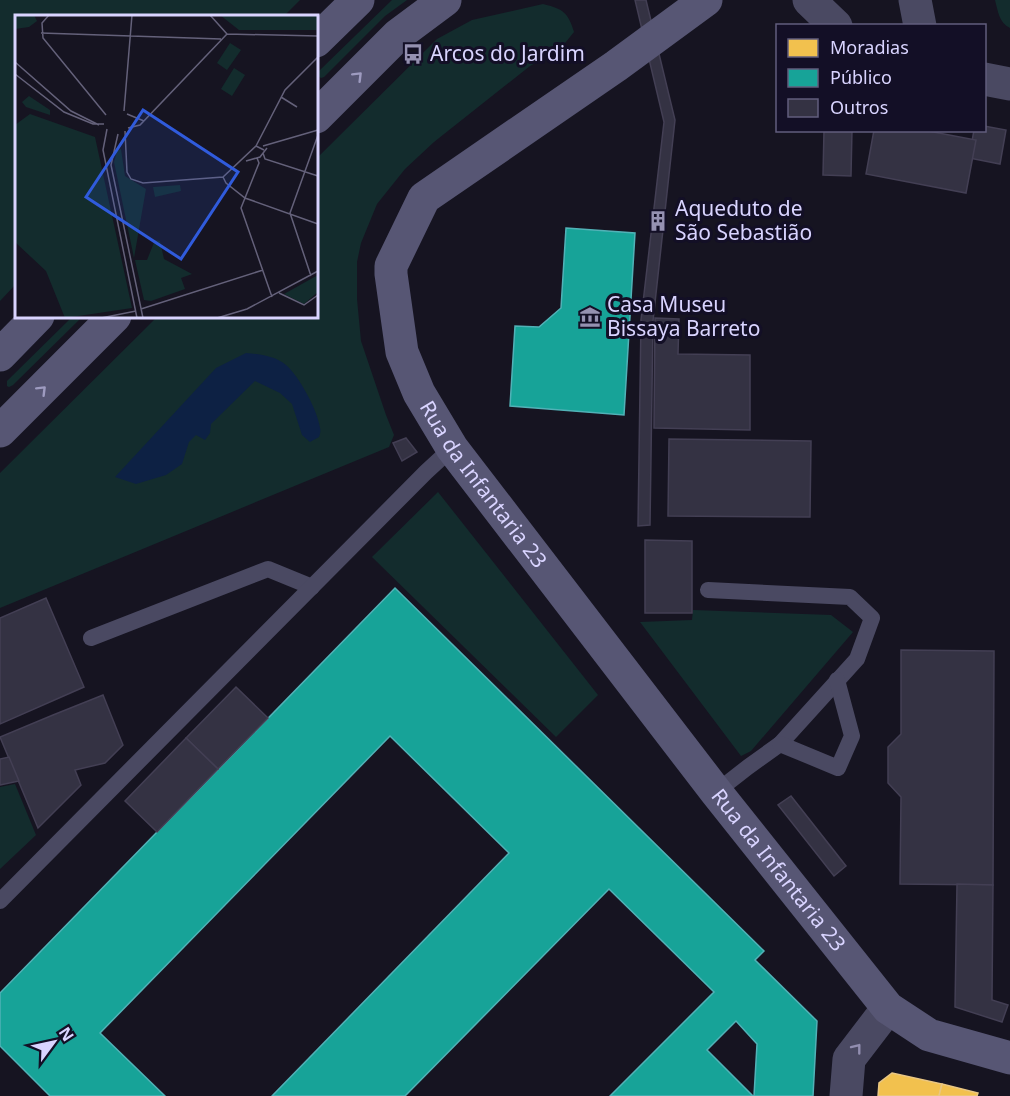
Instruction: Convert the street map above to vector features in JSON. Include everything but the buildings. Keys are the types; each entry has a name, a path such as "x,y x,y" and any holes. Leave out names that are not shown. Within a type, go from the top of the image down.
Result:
{"main road":[{"path":"318,39 358,0"},
{"path":"318,115 398,35 446,0"},
{"name":"Rua da Infantaria 23","path":"706,0 616,66 424,198 391,266 402,352 419,393 452,448 716,792 888,1008 929,1035 1010,1058"},
{"path":"0,355 36,318"},
{"path":"0,431 113,318"}],"street":[{"path":"810,0 834,24"},
{"path":"915,0 920,24"},
{"path":"986,79 1010,84"},
{"path":"846,1096 849,1059 888,1008"}],"lane":[{"path":"0,901 452,448"},
{"path":"91,638 268,569 312,587"},
{"path":"708,590 850,597 872,618 857,659 780,744 716,792"},
{"path":"780,744 838,768 852,736 837,680"}],"green space":[{"path":"0,0 300,0 285,15 15,15 15,285 0,301"},
{"path":"392,0 407,0 385,16 324,77 318,76 319,71"},
{"path":"995,0 1010,0 1010,28 1001,20"},
{"path":"543,4 564,12 574,32 561,48 530,66 434,142 405,169 377,204 361,243 357,262 357,299 361,341 394,435 389,447 0,608 0,473 156,318 318,318 318,157 437,39 472,20"},
{"path":"71,318 81,318 13,385 7,386 7,381"},
{"path":"438,492 598,695 556,737 372,557"},
{"path":"693,610 831,615 853,632 751,751 741,756 640,622 692,620"},
{"path":"15,784 36,835 0,869 0,787"}],"water":[{"path":"246,353 272,358 282,362 291,370 312,403 320,429 319,437 310,442 302,435 292,404 280,393 255,381 211,424 210,433 205,440 196,435 189,442 182,464 166,475 136,484 115,477 216,368"}],"place":[{"name":"Arcos do Jardim","path":"413,54"},
{"name":"Aqueduto de São Sebastião","path":"658,221"},
{"name":"Casa Museu Bissaya Barreto","path":"590,317"}]}
